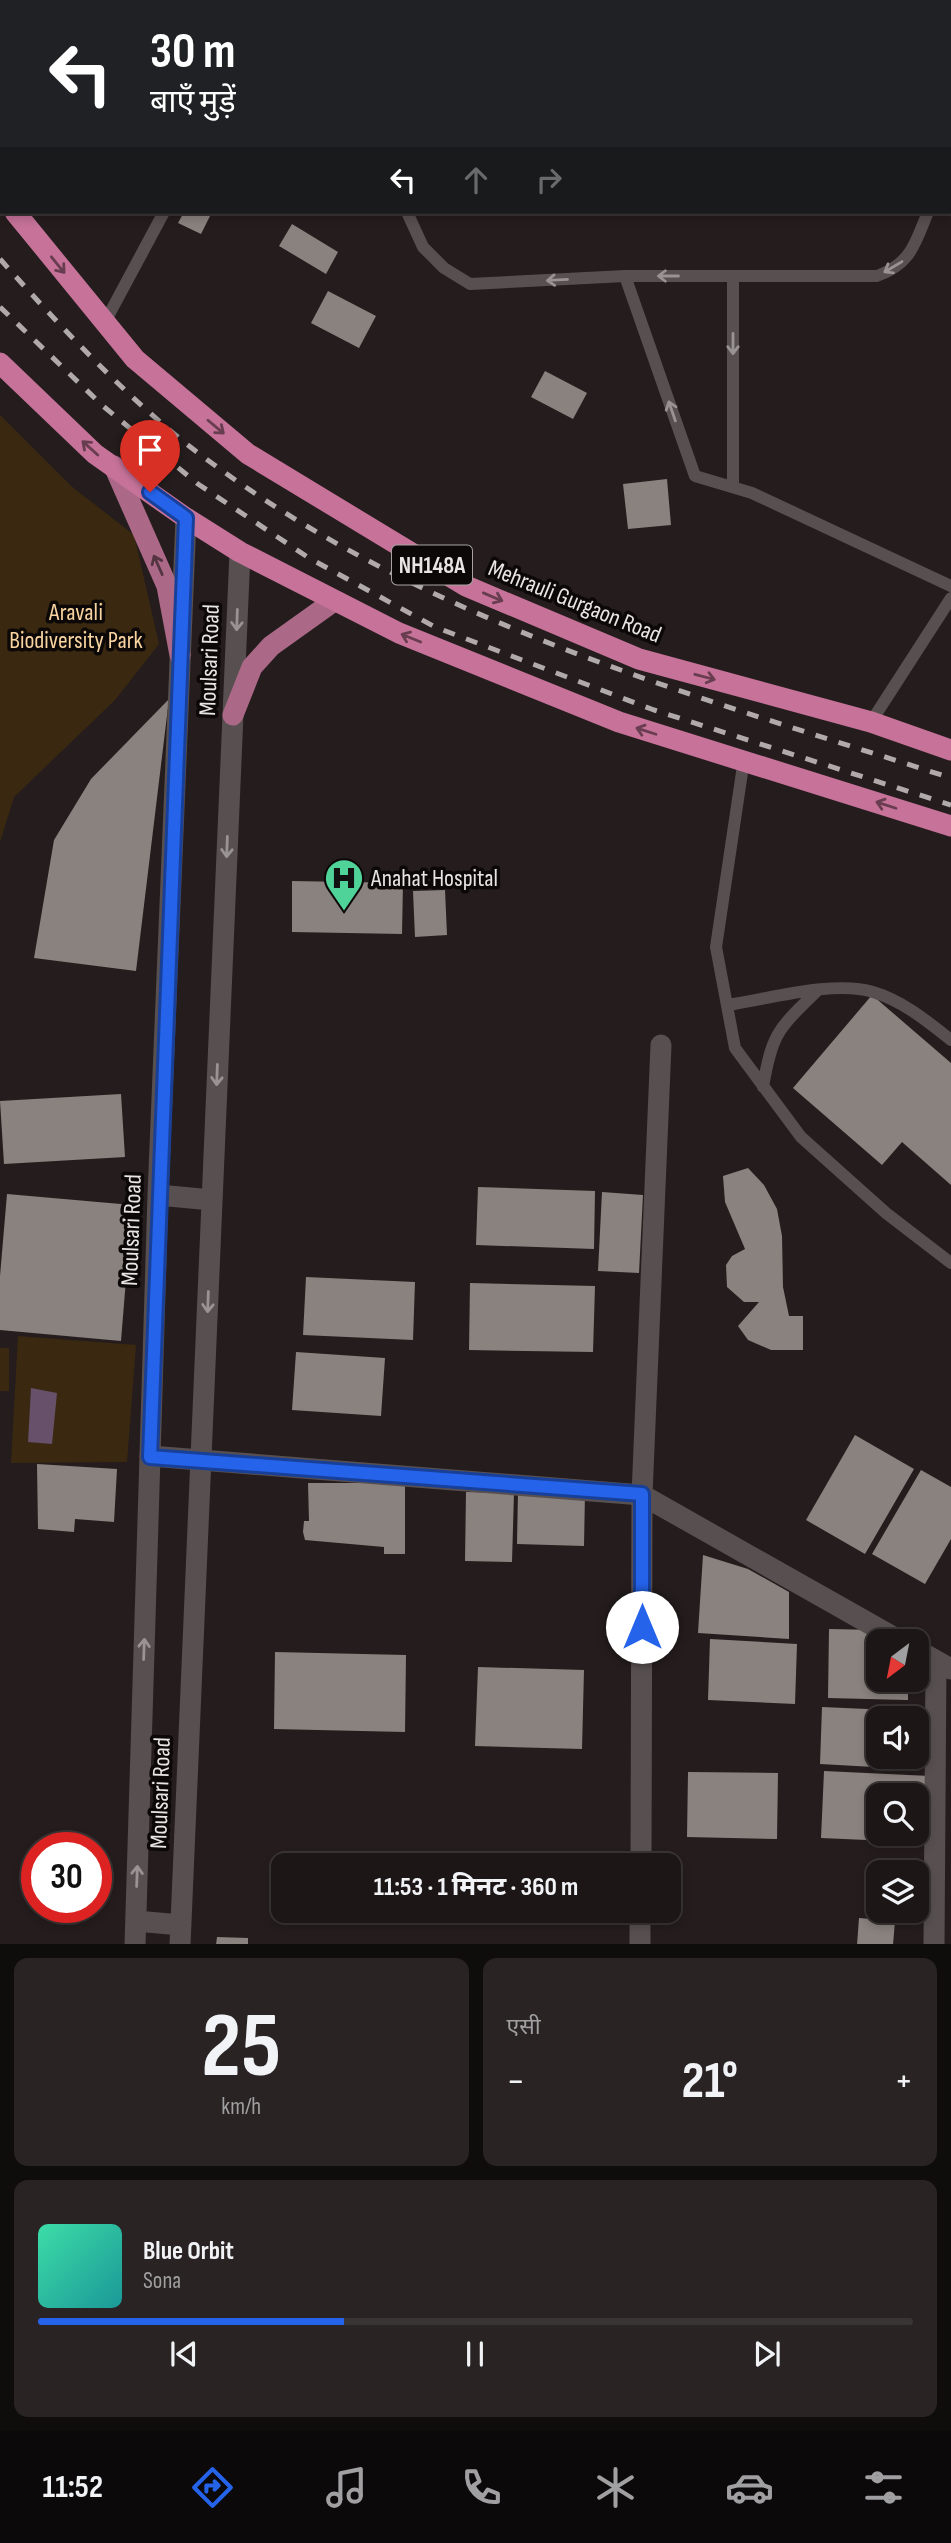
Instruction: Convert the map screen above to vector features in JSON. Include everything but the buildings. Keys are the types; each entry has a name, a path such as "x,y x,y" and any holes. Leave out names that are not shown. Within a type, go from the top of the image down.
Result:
{"highway":[{"name":"Mehrauli Gurgaon Road","path":"17,214 135,359 248,454 466,586 639,659 871,722 951,750"},
{"path":"0,363 95,454 186,518 240,552 399,633 619,722 951,826"}],"main road":[{"path":"114,466 167,586 180,654"},
{"path":"233,715 251,667 271,646 334,601"}],"street":[{"name":"Moulsari Road","path":"135,1944 158,1195 186,518"},
{"name":"Moulsari Road","path":"181,1935 240,552"},
{"path":"641,1853 642,1494 662,1045"},
{"path":"158,1195 212,1200"},
{"path":"150,1457 642,1494 879,1629"},
{"path":"934,1944 944,1665"},
{"path":"136,1920 181,1935"},
{"path":"640,1923 640,1944"}],"lane":[{"path":"104,321 163,214"},
{"path":"408,214 423,247 444,268 470,284 625,276 877,276 895,269 911,254 927,214"},
{"path":"625,276 695,476 733,486 951,586"},
{"path":"733,276 733,486"},
{"path":"871,722 951,598"},
{"path":"744,759 716,947 735,1048 801,1137 839,1172 951,1263"},
{"path":"729,1005 817,991 872,991 918,1013 951,1040"},
{"path":"762,1087 770,1045 784,1023 817,991"}],"green space":[{"name":"Aravali Biodiversity Park","path":"0,415 71,486 134,535 159,644 115,700 14,797 0,842"},
{"path":"18,1336 136,1345 127,1462 11,1463"},
{"path":"0,1348 9,1348 9,1391 0,1391"}],"shaded area":[{"path":"31,1388 57,1393 52,1444 28,1442"}],"railway":[{"path":"0,259 93,358 168,429 279,509 369,561 462,606 557,646 654,682 951,778"},
{"path":"0,307 103,406 198,484 309,558 435,627 654,710 951,805"}],"place":[{"name":"Anahat Hospital","path":"344,912"}],"route":[{"path":"150,492 186,518 150,1457 642,1494 642,1627"}]}
